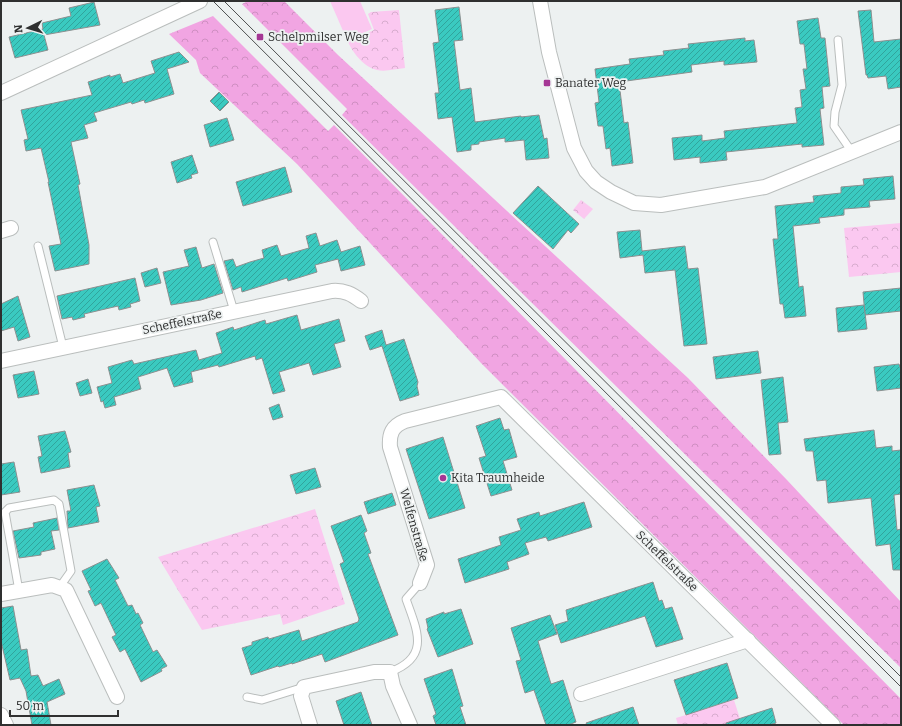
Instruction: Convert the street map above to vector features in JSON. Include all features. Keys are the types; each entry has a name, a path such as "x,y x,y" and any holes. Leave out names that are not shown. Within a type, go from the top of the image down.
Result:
{"street":[{"path":"1,93 200,1"},
{"path":"540,1 551,59 574,148 579,160 596,182 618,196 634,203 661,205 743,192 783,182 901,132"},
{"name":"Scheffelstraße","path":"1,361 332,290 341,290 361,301"},
{"name":"Scheffelstraße","path":"392,430 397,424 405,421 501,397 833,725"},
{"name":"Welfenstraße","path":"392,430 390,447 427,565 420,583"},
{"path":"1,594 52,585 66,590 117,697"},
{"path":"581,694 748,640"},
{"name":"Welfenstraße","path":"304,687 374,672 390,672"},
{"path":"390,672 393,686 410,725"},
{"path":"304,687 301,696 310,725"},
{"path":"1,715 6,725"}],"lane":[{"path":"838,40 842,85 835,112 834,126 852,152"},
{"path":"213,242 234,311"},
{"path":"38,246 63,347"},
{"path":"19,591 5,512 9,508 54,500 59,504 71,571 59,588"},
{"name":"Welfenstraße","path":"390,672 402,667 412,658 418,642 419,634 406,599 420,583"},
{"path":"246,697 262,700 304,687"}],"green space":[{"path":"248,1 284,1 338,55 688,378 787,480 901,602 901,668 342,115 347,109 242,4"},
{"path":"330,1 360,1 372,29 347,40"},
{"path":"399,10 405,68 383,71 372,68 363,63 348,42 374,30 368,14 371,12"},
{"path":"213,16 328,131 334,125 901,699 900,725 844,725 481,363 297,164 200,73 196,60 169,34"},
{"path":"581,200 593,209 584,219 573,210"},
{"path":"901,223 901,272 849,277 844,228"},
{"path":"315,509 345,604 283,625 280,614 202,630 158,557"},
{"path":"734,700 742,725 678,725 676,718"}],"building":[{"path":"94,2 100,25 44,35 48,50 15,58 9,37 43,29 42,23 71,16 69,8"},
{"path":"459,7 463,40 454,41 460,90 471,88 475,122 539,115 544,139 547,138 549,158 526,160 524,140 505,142 505,138 479,142 479,144 471,145 471,150 457,152 452,117 438,119 435,93 439,93 433,43 439,42 435,10"},
{"path":"871,10 874,42 901,39 901,87 888,89 886,76 868,78 866,75 858,11"},
{"path":"818,18 821,38 825,38 830,86 822,87 824,108 820,109 824,145 802,147 802,144 726,152 727,160 700,163 700,157 674,160 672,138 702,135 702,141 725,138 724,131 797,123 795,108 802,107 800,90 806,89 803,69 807,69 804,44 800,44 797,21"},
{"path":"745,38 745,41 754,40 757,62 724,65 724,61 691,65 692,72 619,82 624,123 628,122 633,163 612,166 610,148 606,149 603,126 598,126 595,103 599,102 595,69 630,64 629,59 664,55 663,51 689,48 688,44"},
{"path":"179,52 189,62 167,69 174,94 145,103 144,100 132,104 131,102 94,113 97,121 84,125 88,138 71,142 80,184 78,185 89,245 89,264 55,271 49,246 61,244 49,182 41,148 26,151 24,140 28,139 21,110 92,95 88,82 110,75 110,77 120,74 123,83 155,73 151,61"},
{"path":"219,92 229,102 220,111 210,101"},
{"path":"227,118 234,140 210,147 204,125"},
{"path":"192,155 198,173 191,175 192,178 177,183 171,162"},
{"path":"285,167 292,192 243,206 236,182"},
{"path":"893,176 895,199 869,201 870,207 844,209 844,215 819,218 820,223 793,226 799,287 803,286 806,316 785,318 783,304 780,304 773,239 778,239 775,206 814,202 813,196 841,193 841,187 864,185 863,179"},
{"path":"538,186 579,224 571,233 568,230 553,249 513,213"},
{"path":"640,230 642,251 685,246 688,269 698,268 707,344 684,346 675,270 645,273 643,255 620,258 617,232"},
{"path":"316,233 320,246 337,240 341,252 360,246 365,265 341,271 338,259 315,265 317,272 288,281 287,278 242,292 241,287 233,290 224,261 233,259 236,267 264,258 262,250 277,245 281,256 309,248 306,236"},
{"path":"196,247 202,268 214,264 223,293 201,300 171,305 163,272 189,266 184,250"},
{"path":"157,268 161,283 145,287 141,273"},
{"path":"135,278 140,301 130,304 131,307 119,310 118,306 84,314 85,317 73,320 72,317 62,319 57,296"},
{"path":"901,288 901,311 865,315 863,292"},
{"path":"18,296 30,337 18,341 14,327 1,331 1,304"},
{"path":"864,305 867,329 838,332 836,308"},
{"path":"297,315 301,330 339,319 345,341 334,344 341,367 313,375 309,363 279,372 285,391 273,394 262,358 256,360 255,356 219,367 218,365 191,372 193,382 174,387 167,368 138,377 141,389 114,397 116,405 105,408 103,401 101,402 97,387 112,383 108,367 132,360 134,364 196,350 199,360 222,353 216,333 233,327 234,330 265,320 266,324"},
{"path":"382,330 386,345 404,339 418,382 417,386 419,395 400,401 382,346 370,350 365,336"},
{"path":"758,351 761,373 716,379 713,357"},
{"path":"899,364 901,370 901,388 877,391 874,367"},
{"path":"34,371 39,394 18,398 13,375"},
{"path":"783,377 788,422 778,423 781,454 769,455 761,380"},
{"path":"88,379 92,393 80,396 76,383"},
{"path":"279,404 283,417 273,420 269,408"},
{"path":"500,418 504,430 509,429 517,457 503,461 512,490 491,496 479,458 486,456 476,426"},
{"path":"874,430 876,448 892,446 892,451 901,450 901,494 894,495 897,530 901,529 901,570 893,570 890,544 876,546 871,498 828,503 826,480 817,481 813,451 806,451 804,439"},
{"path":"65,431 71,452 68,453 70,467 41,473 38,457 42,456 38,436"},
{"path":"443,437 465,508 429,519 406,449"},
{"path":"14,462 20,492 1,495 1,464"},
{"path":"315,468 321,487 296,494 290,475"},
{"path":"94,485 100,506 96,507 99,522 68,528 67,511 71,511 67,490"},
{"path":"392,493 396,505 368,514 364,502"},
{"path":"584,502 592,527 548,541 546,537 525,543 529,554 507,562 509,569 465,583 458,559 501,545 499,537 521,530 517,519 539,512 540,516"},
{"path":"361,515 367,531 364,533 371,553 368,554 398,635 325,662 322,654 251,675 242,648 252,645 252,642 268,637 269,639 299,630 302,641 358,622 359,619 340,564 344,562 331,526"},
{"path":"57,518 59,530 51,531 55,549 41,552 41,555 19,558 13,531 34,527 33,523"},
{"path":"107,559 119,578 115,580 128,606 132,605 136,614 138,613 143,623 140,625 153,652 157,650 167,666 161,669 162,671 141,682 125,649 120,652 112,637 116,635 101,603 95,606 88,591 91,590 82,571"},
{"path":"653,582 659,601 662,600 665,609 672,607 683,639 656,647 645,616 561,643 555,625 568,621 566,610"},
{"path":"13,606 21,650 27,649 31,676 38,675 43,686 59,679 65,694 47,702 51,725 32,725 26,691 20,678 10,680 1,641 1,608"},
{"path":"461,609 473,644 438,657 427,629 426,619 444,612 444,614"},
{"path":"550,615 557,634 538,641 551,684 563,680 576,722 568,725 546,725 534,690 525,693 516,661 521,660 511,628"},
{"path":"727,663 738,698 686,715 674,680"},
{"path":"452,669 463,706 460,707 466,725 436,725 433,716 436,714 424,679"},
{"path":"361,692 372,725 344,725 336,701"},
{"path":"633,707 639,725 587,725 586,723"},
{"path":"772,708 776,723 769,725 726,725 726,723"}],"tram line":[{"path":"213,1 901,687"},
{"path":"224,1 901,677"}],"place":[{"name":"Schelpmilser Weg","path":"260,37"},
{"name":"Banater Weg","path":"547,83"},
{"name":"Kita Traumheide","path":"443,478"}]}
